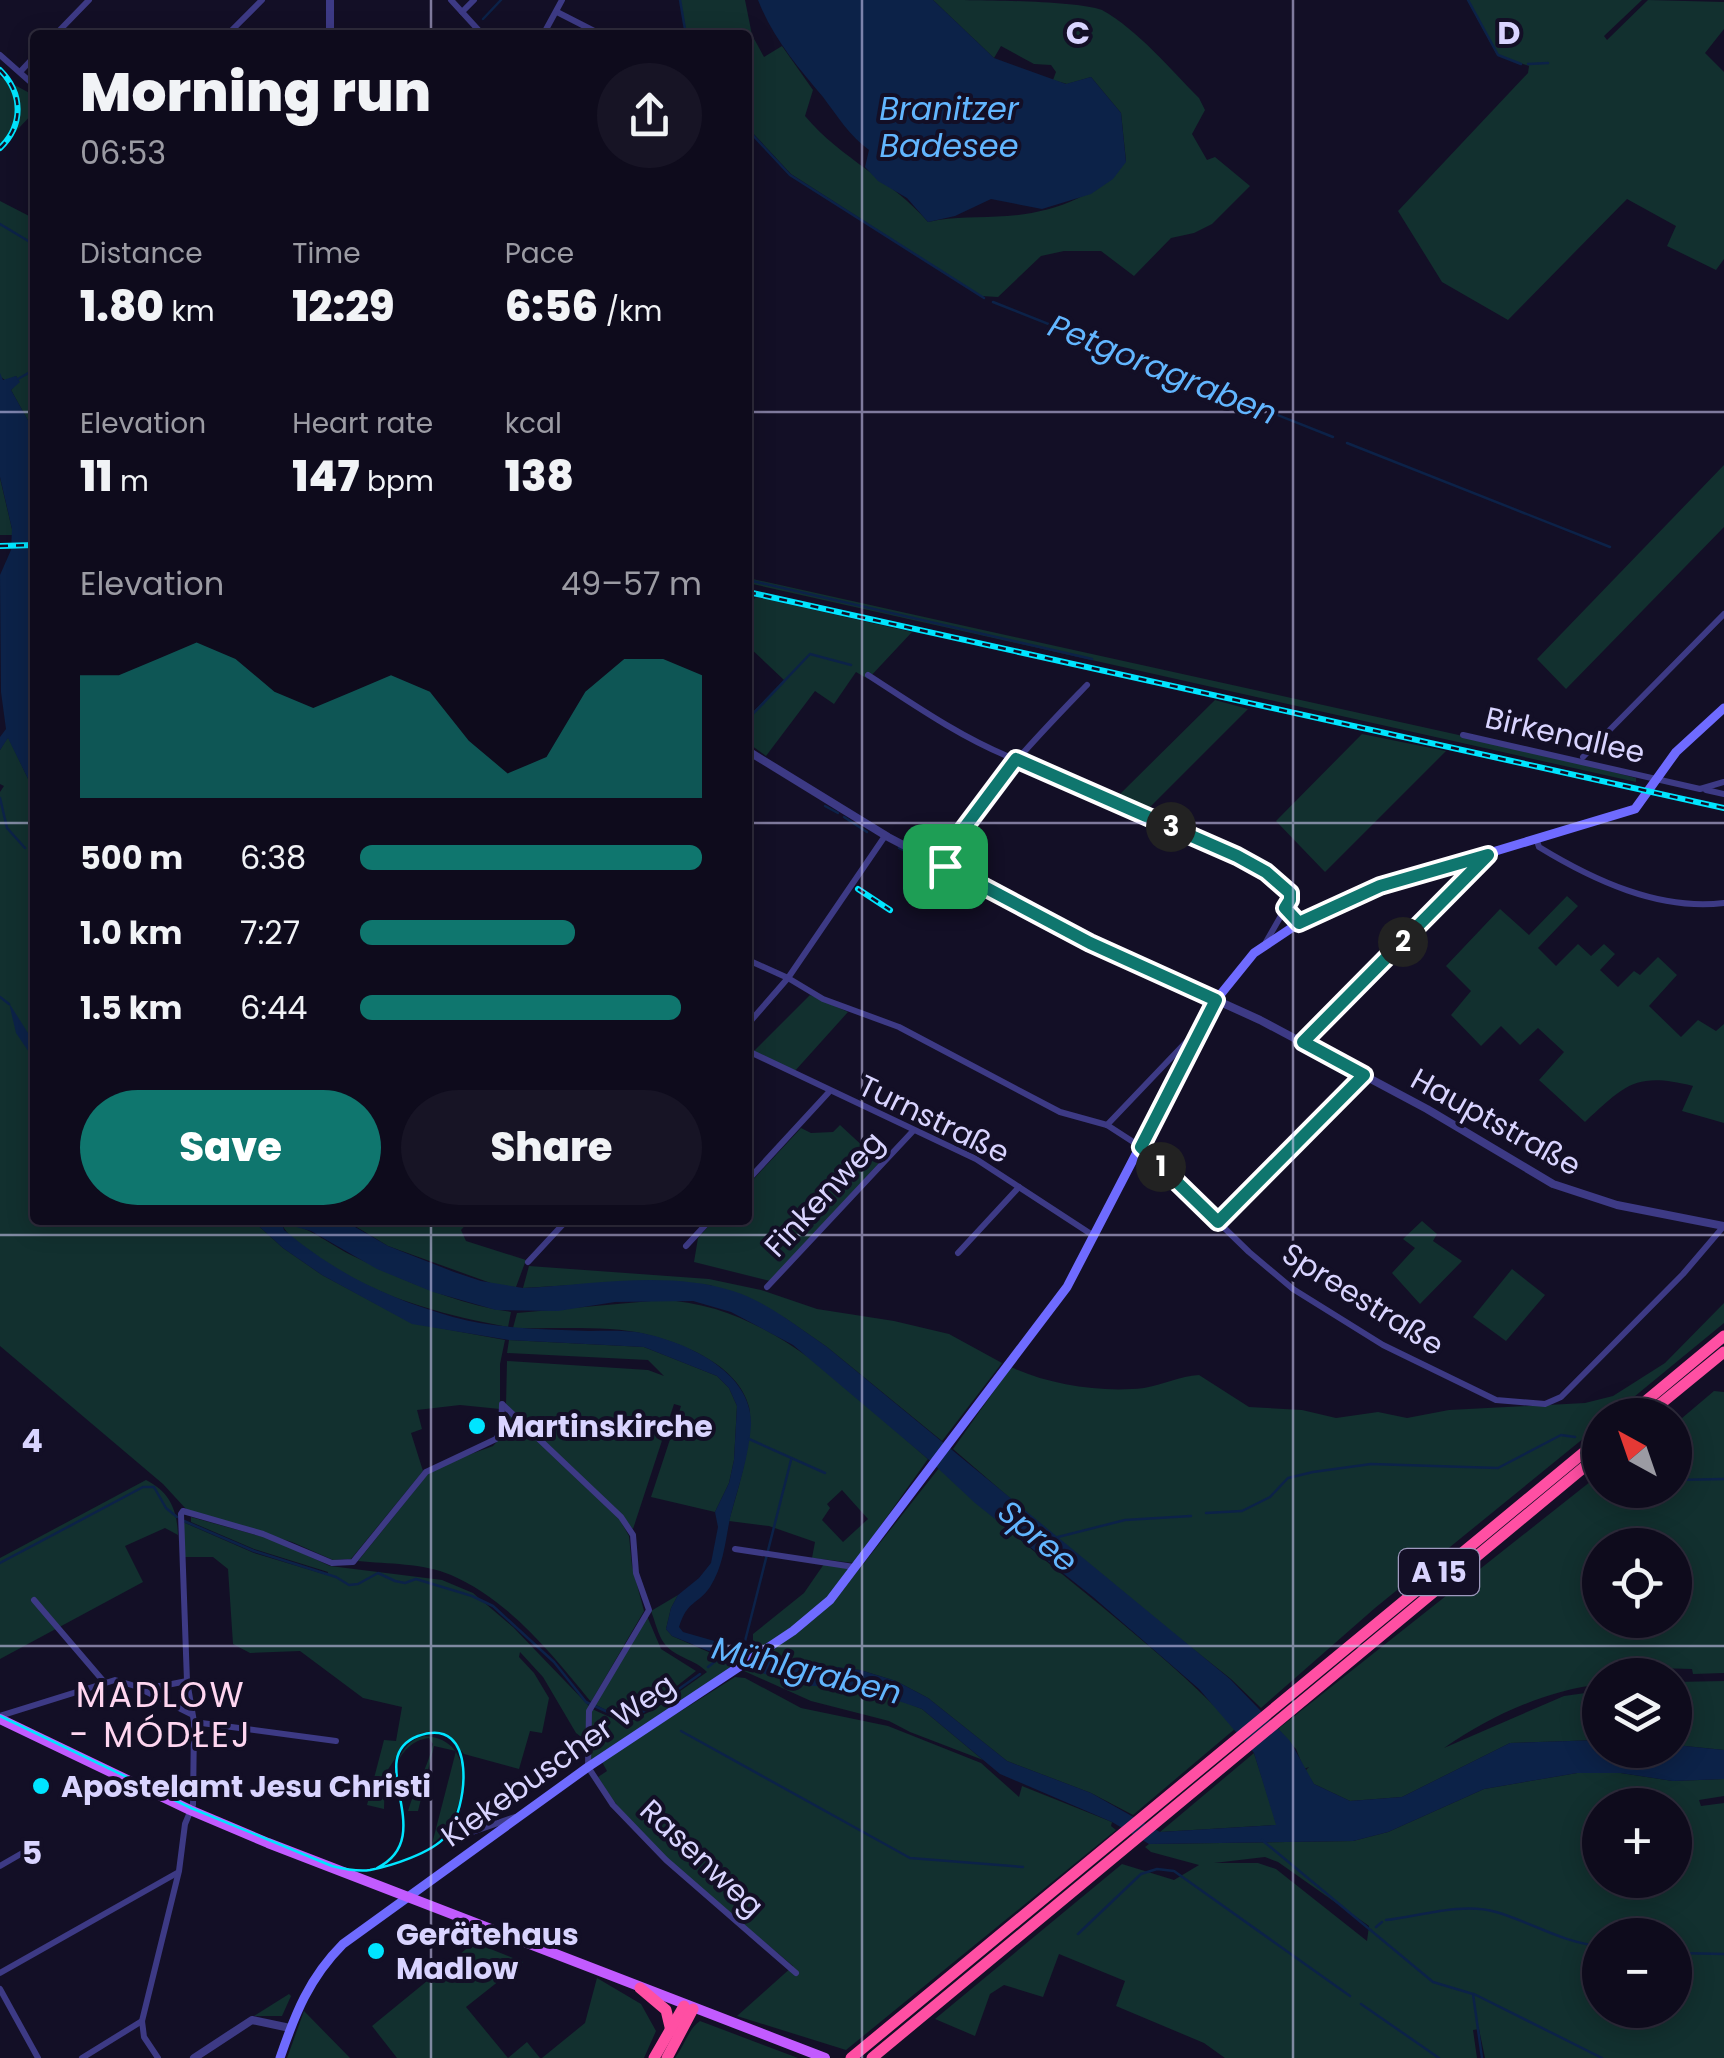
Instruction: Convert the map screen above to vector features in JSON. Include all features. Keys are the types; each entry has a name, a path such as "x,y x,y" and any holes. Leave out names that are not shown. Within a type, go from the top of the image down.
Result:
{"highway":[{"path":"1649,1398 1724,1336"},
{"path":"1668,1398 1724,1352"},
{"name":"A 15","path":"876,2055 1103,1867 1582,1454"},
{"name":"A 15","path":"854,2056 1104,1849 1582,1468"},
{"path":"640,1988 666,2010 671,2032"},
{"path":"654,2058 688,2008"},
{"path":"666,2058 688,2008"}],"main road":[{"name":"Kiekebuscher Weg","path":"280,2058 312,1979 326,1961 404,1898 518,1816 757,1656 830,1600 1067,1286 1096,1237 1216,1000 1242,964 1266,942 1299,923 1380,886 1635,809 1676,752 1724,708"},
{"path":"0,1718 190,1810 404,1898 826,2058"}],"street":[{"path":"60,30 89,0"},
{"path":"232,30 262,0"},
{"path":"328,30 330,0"},
{"path":"451,0 476,30"},
{"path":"462,12 474,0"},
{"path":"545,30 562,0"},
{"path":"557,12 592,30"},
{"path":"0,55 30,81"},
{"path":"20,72 30,61"},
{"path":"1583,756 1724,614"},
{"path":"868,675 948,726 1242,859 1286,888 1290,900 1266,942"},
{"path":"945,866 962,831 1016,759 1087,685"},
{"name":"Birkenallee","path":"1464,735 1724,794"},
{"path":"752,753 886,836 1090,943 1216,1000"},
{"path":"1700,789 1724,782"},
{"path":"752,1019 788,978 886,836"},
{"path":"1537,840 1539,847 1556,858 1628,891 1685,904 1724,903"},
{"path":"1303,1042 1488,855"},
{"path":"1285,908 1299,923"},
{"name":"Spreestraße","path":"752,962 822,998 899,1027 1060,1112 1106,1125 1141,1147 1293,1289 1383,1345 1496,1400 1545,1404 1561,1397 1724,1226"},
{"name":"Hauptstraße","path":"1216,1000 1364,1075 1567,1190 1617,1205 1724,1226"},
{"path":"1106,1125 1190,1038 1198,1038"},
{"name":"Turnstraße","path":"752,1053 976,1159 1096,1237"},
{"path":"1218,1222 1364,1075"},
{"path":"752,1176 829,1092"},
{"name":"Finkenweg","path":"767,1287 913,1131"},
{"path":"958,1253 1019,1187"},
{"path":"528,1262 562,1225"},
{"path":"686,1246 705,1225"},
{"path":"158,2058 144,2037 142,2021 179,1872 194,1789 182,1512 264,1534 332,1563 353,1562 426,1472 496,1439 502,1404 621,1517 632,1535 636,1573 648,1610 589,1712 588,1767"},
{"path":"735,1549 855,1567"},
{"path":"34,1600 105,1683"},
{"path":"0,1718 115,1680 135,1686 193,1718 336,1741"},
{"path":"135,1686 187,1681"},
{"name":"Rasenweg","path":"588,1767 613,1805 666,1860 796,1973"},
{"path":"455,1838 518,1816"},
{"path":"0,1866 38,1844"},
{"path":"0,1973 179,1872"},
{"path":"0,1989 38,2058"},
{"path":"194,2058 252,2020 290,2028"},
{"path":"82,2058 142,2021"}],"green space":[{"path":"680,0 745,0 751,30 686,30"},
{"path":"933,0 1045,2 1102,10 1141,39 1199,98 1205,110 1192,134 1207,160 1215,157 1250,186 1212,224 1171,238 1134,276 1101,251 1064,251 1041,256 998,297 981,296 791,174 752,132 752,35 764,57 782,46 813,90 805,116 819,131 928,222 1024,214 1057,207 1103,184 1126,161 1121,113 1091,77 1067,84 1053,80 1056,72 1051,65 1034,64 1001,46 994,58"},
{"path":"1467,0 1642,0 1604,36 1607,40 1648,0 1724,2 1724,29 1705,53 1724,72 1724,259 1716,270 1667,246 1676,226 1627,199 1508,320 1442,282 1398,211 1528,73 1529,66 1497,55"},
{"path":"0,77 30,93 30,116 0,148"},
{"path":"0,201 30,216 30,424 11,390 19,381 16,376 6,381 0,376"},
{"path":"1724,465 1724,527 1566,689 1537,659"},
{"path":"0,478 12,529 12,535 0,535"},
{"path":"752,579 1522,749 1636,778 1636,782 752,584"},
{"path":"756,597 912,632 868,679 856,672 834,704 815,691 766,756 752,746 752,713 784,680 752,650 752,601"},
{"path":"1215,700 1248,709 1145,812 1115,799"},
{"path":"1362,734 1446,751 1325,872 1276,821"},
{"path":"8,737 30,783 30,1225 258,1225 322,1275 412,1323 505,1340 500,1364 500,1409 460,1405 417,1410 422,1429 411,1433 423,1471 351,1559 333,1560 292,1542 187,1510 163,1484 0,1346 0,792 4,786 0,784 0,750"},
{"path":"1567,896 1578,906 1538,948 1556,966 1578,944 1591,956 1604,944 1615,954 1600,970 1618,987 1634,971 1640,975 1658,957 1677,975 1649,1006 1681,1037 1698,1020 1716,1031 1724,1024 1724,1123 1682,1111 1693,1086 1658,1080 1622,1090 1585,1122 1539,1080 1564,1052 1538,1028 1520,1045 1501,1026 1481,1046 1451,1015 1471,991 1446,966 1500,909 1529,935"},
{"path":"810,995 848,1012 794,1072 753,1052"},
{"path":"840,1125 880,1162 770,1281 694,1262 698,1238 710,1225 752,1225 752,1181 801,1128 811,1133 833,1132"},
{"path":"1422,1221 1437,1234 1433,1241 1462,1261 1420,1304 1392,1273 1415,1248 1403,1239"},
{"path":"283,1225 294,1225 429,1290 511,1312 508,1327 456,1316 382,1292 336,1269"},
{"path":"353,1225 466,1225 461,1230 466,1241 526,1260 516,1287 499,1286 388,1246"},
{"path":"529,1266 709,1279 761,1290 817,1309 949,1334 1002,1363 942,1441 827,1347 785,1318 710,1285 625,1282 523,1288"},
{"path":"1512,1269 1545,1295 1506,1341 1473,1317"},
{"path":"662,1300 702,1306 739,1318 807,1356 928,1459 854,1563 812,1558 815,1542 769,1526 729,1521 744,1464 750,1419 743,1392 721,1368 675,1343 631,1331 513,1328 517,1313","holes":["842,1490 868,1519 843,1542 822,1520 830,1508 827,1504"]},
{"path":"1724,1303 1724,1323 1633,1398 1605,1398 1665,1363"},
{"path":"509,1340 644,1347 717,1376 729,1388 737,1406 734,1460 729,1483 715,1512 651,1497 681,1406 674,1404 633,1529 506,1405 507,1361 648,1370 664,1376 648,1360 507,1353"},
{"path":"1011,1367 1059,1383 1111,1389 1144,1388 1199,1375 1249,1407 1302,1410 1336,1418 1378,1412 1407,1418 1449,1410 1582,1403 1582,1440 1375,1608 1261,1708 953,1449"},
{"path":"1714,1391 1724,1392 1724,1673 1693,1674 1692,1658 1582,1658 1582,1687 1519,1707 1444,1748 1564,1696 1582,1694 1582,1741 1510,1743 1402,1797 1350,1801 1314,1784 1305,1771 1309,1767 1304,1769 1296,1749 1278,1729 1582,1488 1582,1508 1692,1508 1692,1410"},
{"path":"506,1410 620,1520 629,1536 644,1611 591,1702 528,1630 472,1586 429,1568 358,1561 427,1475 438,1466 493,1446 503,1430"},
{"path":"939,1468 1165,1660 1236,1728 1133,1815 1091,1793 1007,1761 928,1698 896,1681 860,1670 760,1658 818,1616 838,1596"},
{"path":"146,1480 171,1503 178,1535 165,1528 125,1546 143,1582 0,1659 0,1558"},
{"path":"191,1517 274,1540 330,1566 442,1580 473,1593 513,1627 589,1706 584,1739 576,1733 543,1677 520,1652 519,1657 549,1698 542,1733 530,1731 519,1769 464,1754 450,1737 432,1731 419,1734 406,1742 385,1774 384,1809 367,1805 384,1740 396,1741 402,1707 363,1698 300,1651 250,1653 233,1644 228,1569 213,1557 185,1557 183,1522 254,1553 327,1575 328,1572 254,1549 191,1522"},
{"path":"824,1564 851,1568 815,1612 753,1652 753,1634 804,1593"},
{"path":"678,1595 666,1629 672,1636 736,1664 589,1763 592,1709 625,1724 655,1709 707,1672 669,1648 658,1632 651,1611"},
{"path":"647,1616 661,1649 696,1671 654,1704 624,1719 594,1704"},
{"path":"748,1668 808,1686 855,1686 922,1709 983,1760 889,1721 811,1701 744,1671"},
{"path":"735,1677 745,1678 801,1708 888,1726 981,1763 1019,1797 1022,1786 1112,1822 1116,1830 846,2050 737,2016 793,1966 661,1854 598,1777 607,1771 602,1762 611,1755"},
{"path":"1724,1681 1724,1750 1692,1747 1692,1682"},
{"path":"424,1736 443,1741 455,1751 434,1746 418,1811 408,1811 433,1744 429,1738 418,1741 398,1761 408,1745"},
{"path":"456,1752 462,1766 459,1802 443,1834 432,1844"},
{"path":"1254,1753 1277,1825 1160,1832"},
{"path":"1577,1773 1621,1773 1673,1781 1724,1779 1724,1796 1699,1800 1701,1806 1724,1803 1724,2058 1485,2058 1479,2029 1473,2030 1477,2058 1225,2058 1204,2043 1116,2006 1125,1981 1059,1954 1043,1997 1004,1985 990,1994 975,2036 935,2019 1122,1864 1174,1880 1199,1865 1151,1852 1145,1847 1149,1844 1353,1841 1388,1832 1484,1789","holes":["1265,1857 1278,1862 1369,1926 1367,1941 1276,1869 1258,1863 1214,1863"]},
{"path":"482,1936 491,1940 488,1948 523,1962 466,2007 508,2058 397,2058 372,2026"},
{"path":"597,1978 641,2004 656,2031 644,2058 542,2058 585,2023"},
{"path":"289,1994 282,2016 254,2016"},
{"path":"304,2011 350,2058 287,2058"},
{"path":"700,2021 798,2058 675,2058"},
{"path":"527,2042 540,2058 508,2058"}],"water":[{"name":"Branitzer Badesee","path":"758,0 933,0 994,58 1066,84 1091,77 1121,113 1126,162 1113,179 1091,194 1042,209 991,199 955,216 928,222 907,198 878,181 865,167 869,150 844,125 786,51"},
{"path":"0,373 3,380 16,376 20,382 11,390 30,424 30,783 8,738 0,750 0,737 6,729 1,692 0,575 11,550 12,529 0,477"},
{"path":"9,1003 30,1036 30,1054 16,1033"},
{"path":"258,1225 283,1225 304,1246 343,1272 429,1310 503,1326 642,1333 678,1344 714,1362 741,1390 749,1406 751,1425 719,1569 710,1587 686,1612 679,1627 683,1632 753,1652 760,1658 860,1670 896,1681 928,1698 1007,1761 1091,1793 1160,1832 1276,1825 1254,1753 1199,1689 793,1345 731,1312 693,1301 615,1302 558,1311 496,1310 433,1292 377,1269 311,1231 289,1225 352,1225 388,1246 454,1272 523,1288 629,1280 682,1281 733,1291 758,1302 827,1347 1230,1679 1290,1741 1314,1784 1350,1801 1402,1797 1510,1743 1582,1741 1582,1768 1692,1768 1692,1747 1724,1750 1724,1779 1673,1781 1621,1773 1577,1773 1484,1789 1388,1832 1353,1841 1149,1844 1112,1822 1000,1774 922,1709 855,1686 808,1686 765,1674 672,1636 666,1629 671,1608 678,1595 711,1563 718,1527 715,1512 729,1483 734,1460 737,1406 729,1388 717,1376 644,1347 509,1340 412,1324 322,1275"}],"waterway":[{"path":"483,19 501,0"},
{"name":"Petgoragraben","path":"680,0 685,30"},
{"path":"1468,0 1498,55 1521,64"},
{"path":"1528,64 1548,63"},
{"name":"Petgoragraben","path":"752,134 790,175 984,298"},
{"path":"0,224 30,242"},
{"name":"Petgoragraben","path":"993,302 1333,437"},
{"path":"18,379 30,372"},
{"name":"Petgoragraben","path":"1347,443 1610,547"},
{"path":"752,581 1092,659"},
{"path":"752,715 810,654 851,665"},
{"path":"0,798 7,828 25,848"},
{"path":"825,806 838,813"},
{"path":"844,817 867,832"},
{"path":"899,848 922,860"},
{"path":"930,863 943,870"},
{"path":"0,997 9,1004"},
{"path":"1206,1513 1242,1511 1270,1497 1288,1478 1313,1472 1371,1464 1498,1468 1561,1435 1575,1437"},
{"path":"749,1439 825,1473"},
{"name":"Mühlgraben","path":"743,1649 791,1460"},
{"path":"1692,1480 1724,1479"},
{"path":"0,1563 143,1487 154,1487 166,1508 177,1517"},
{"name":"Spree","path":"1058,1537 1125,1520 1191,1516"},
{"name":"Mühlgraben","path":"184,1521 349,1585 378,1573 395,1581 416,1579 472,1596 493,1606 554,1662 586,1702 625,1720 655,1706 700,1674"},
{"name":"Mühlgraben","path":"708,1667 722,1656"},
{"path":"681,1731 910,1858 1023,1867"},
{"path":"1262,1840 1433,1982 1473,1994 1482,2058"},
{"path":"1078,1934 1141,1874 1157,1869 1174,1871 1350,1996"},
{"path":"1386,1920 1456,1909 1483,1909 1582,1943"},
{"path":"1376,1927 1382,1922"},
{"path":"1692,1953 1724,1954"},
{"path":"1474,1994 1602,2058"},
{"path":"1361,2004 1439,2058"}],"tram line":[{"path":"0,1716 191,1808 332,1866 365,1871 379,1868 411,1858 446,1836 454,1823 463,1787 459,1751 451,1739 438,1733 418,1736 402,1747 397,1761 402,1837 395,1854 377,1868"}],"railway":[{"path":"0,70 13,89 18,109 13,129 0,148"},
{"path":"0,546 30,545"},
{"path":"752,593 1724,808"},
{"path":"858,889 890,910"}],"place":[{"name":"Martinskirche","path":"477,1426"},
{"name":"Apostelamt Jesu Christi","path":"41,1786"},
{"name":"Gerätehaus Madlow","path":"376,1951"}],"district":[{"name":"MADLOW - MÓDŁEJ","path":"161,1714"}],"route":[{"path":"1016,759 1110,798 1266,872 1290,893 1285,908 1299,923 1380,886 1488,855 1303,1042 1364,1075 1218,1222 1141,1147 1216,1000 1090,943 945,866 962,831 1016,759"}]}
